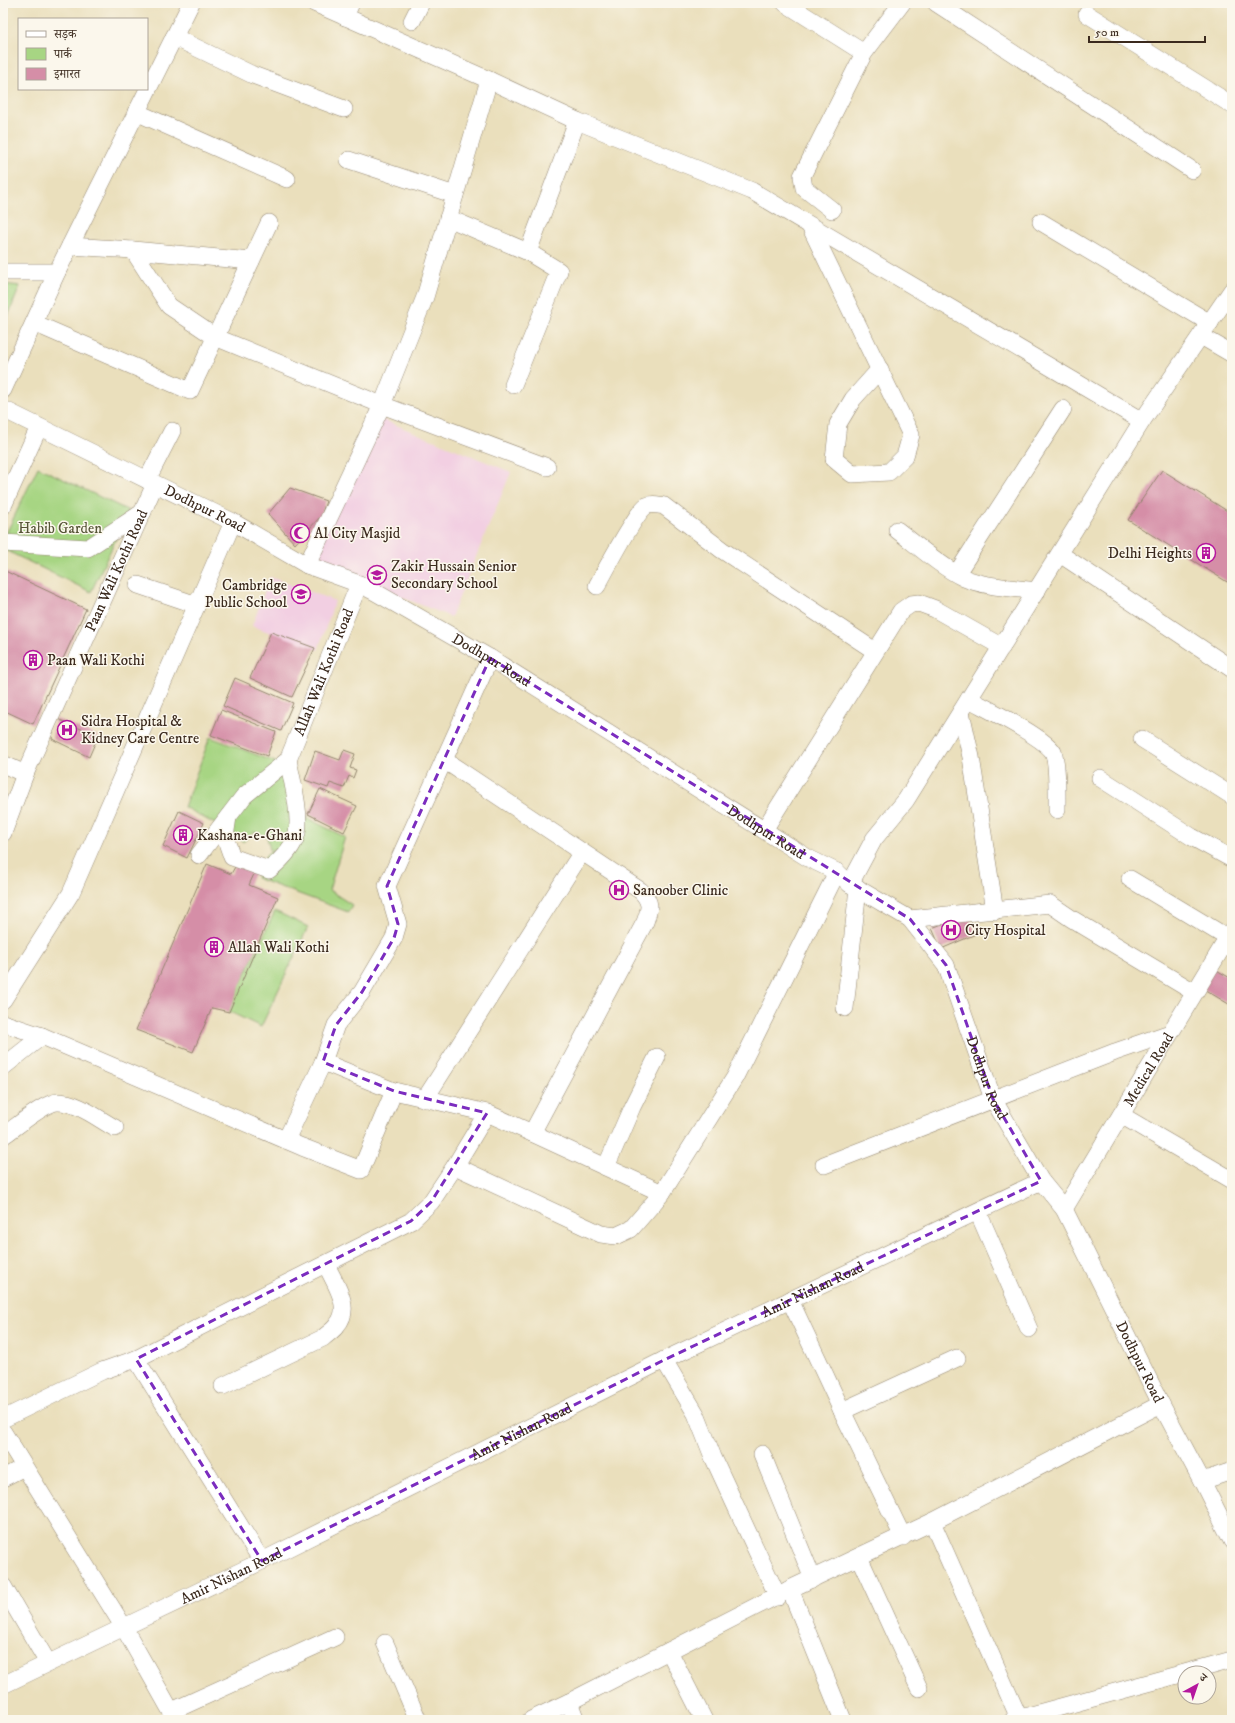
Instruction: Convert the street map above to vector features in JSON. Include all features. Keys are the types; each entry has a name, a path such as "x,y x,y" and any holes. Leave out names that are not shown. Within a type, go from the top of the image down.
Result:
{"street":[{"path":"148,88 191,3"},
{"path":"314,3 348,10 489,80 577,121 752,191 1142,421"},
{"path":"412,21 421,3"},
{"path":"785,3 864,53"},
{"path":"832,210 804,188 802,176 864,53 902,3"},
{"path":"936,3 1192,170"},
{"path":"1086,14 1232,105"},
{"path":"174,37 253,75 344,109"},
{"path":"307,565 382,405 425,297 489,80"},
{"path":"3,390 57,272 147,90"},
{"path":"136,112 287,179"},
{"path":"528,252 577,121"},
{"path":"349,160 455,195"},
{"path":"448,218 528,252 558,271 514,385"},
{"path":"1041,222 1206,330 1232,354"},
{"path":"34,323 190,390 269,223"},
{"path":"810,226 880,369 911,436 905,456 889,472 852,474 834,459 838,424 853,399 880,369"},
{"path":"70,246 133,250 251,261"},
{"path":"133,250 169,306 215,337 382,405 547,466"},
{"path":"3,272 57,272"},
{"path":"845,1008 854,886 874,839 906,800 1142,421 1206,330 1232,290"},
{"name":"Dodhpur Road","path":"3,409 233,522 307,565 359,584 490,658 808,858 837,872 854,886 910,918 946,965 993,1099 1041,1181 1064,1209 1161,1404 1231,1538"},
{"path":"957,573 1063,409"},
{"path":"3,506 40,427"},
{"name":"Paan Wali Kothi Road","path":"3,833 26,774 143,512 151,482 172,430"},
{"path":"597,586 637,517 645,507 655,504 664,506 722,550 875,651"},
{"path":"3,543 88,548 143,512"},
{"path":"3,1000 71,893 233,522"},
{"path":"897,530 944,566 965,578 998,586 1037,591"},
{"path":"1060,554 1232,668"},
{"name":"Allah Wali Kothi Road","path":"199,854 244,796 288,760 359,584"},
{"path":"138,585 197,605"},
{"path":"764,830 901,611 911,604 919,603 935,609 1002,647"},
{"path":"286,1140 323,1062 336,1025 362,992 394,938 398,924 387,886 490,658"},
{"path":"965,706 1034,736 1047,745 1053,752 1056,763 1058,810"},
{"path":"965,706 971,756 995,911"},
{"path":"1142,739 1232,796"},
{"name":"Allah Wali Kothi Road","path":"228,817 225,837 232,857 269,870 278,862 291,846 297,835 298,821 288,760"},
{"path":"444,760 641,891 648,898 650,907 645,922 532,1133"},
{"path":"3,764 26,774"},
{"path":"1100,778 1192,837 1232,860"},
{"path":"425,1099 582,852"},
{"path":"455,1166 601,1234 616,1236 631,1229 662,1193 735,1077 837,872"},
{"path":"1130,879 1230,934"},
{"path":"910,918 995,911 1050,904 1072,919 1194,992"},
{"name":"Medical Road","path":"1064,1209 1230,934"},
{"path":"3,1023 42,1036 286,1140 361,1170 394,1091"},
{"path":"824,1164 1115,1052 1170,1033"},
{"path":"3,1067 42,1036"},
{"path":"606,1167 632,1107 657,1057"},
{"path":"323,1062 394,1091 487,1113 662,1193"},
{"path":"3,1136 42,1109 57,1102 68,1104 83,1110 115,1128"},
{"path":"3,1419 102,1372 136,1359 411,1222 431,1202 487,1113"},
{"path":"1121,1115 1232,1180"},
{"name":"Amir Nishan Road","path":"3,1685 123,1626 262,1561 664,1360 1041,1181"},
{"path":"978,1212 1029,1329"},
{"path":"223,1386 323,1338 336,1327 344,1313 343,1302 326,1264"},
{"path":"790,1300 902,1537"},
{"path":"842,1410 957,1358"},
{"path":"136,1359 262,1561"},
{"path":"664,1360 696,1414 713,1457 784,1593 843,1720"},
{"path":"531,1720 784,1593 932,1522 1161,1404"},
{"path":"3,1432 123,1626 174,1716 334,1637"},
{"path":"762,1454 813,1579"},
{"path":"3,1478 24,1467"},
{"path":"1202,1482 1232,1471"},
{"path":"932,1522 1016,1719 1232,1660"},
{"path":"860,1557 919,1688"},
{"path":"3,1586 48,1663"},
{"path":"385,1644 418,1720"},
{"path":"669,1651 704,1720"},
{"path":"569,1702 576,1720"}],"highlighted area":[{"path":"490,658 910,919 946,965 993,1099 1041,1181 664,1360 262,1561 136,1359 411,1221 431,1202 487,1113 394,1091 323,1062 336,1025 362,992 394,938 398,924 387,886"}],"shaded area":[{"path":"369,414 511,472 451,617 310,560"},
{"path":"270,577 335,601 318,650 252,626"}],"green space":[{"path":"3,284 20,286 3,329"},
{"name":"Habib Garden","path":"38,467 129,511 91,592 3,549 3,540"},
{"path":"210,737 278,763 217,825 184,807"},
{"path":"286,769 295,817 283,851 270,850 267,837 254,832 243,842 232,831 234,817"},
{"path":"305,817 345,837 329,890 352,905 348,912 256,878 262,860 270,852 282,853"},
{"path":"275,911 308,927 261,1027 228,1011"}],"building":[{"name":"Delhi Heights","path":"1162,470 1232,514 1232,585 1128,520"},
{"name":"Al City Masjid","path":"290,488 326,501 321,516 295,544 268,514"},
{"name":"Paan Wali Kothi","path":"3,570 86,609 33,724 3,710"},
{"path":"271,632 315,648 292,697 250,678"},
{"path":"235,678 293,703 281,731 223,706"},
{"path":"221,710 276,732 267,756 211,735"},
{"path":"55,718 98,736 89,757 52,739"},
{"path":"344,750 355,754 350,768 356,770 353,778 349,776 344,788 330,783 328,788 305,780 315,751 340,760"},
{"path":"320,789 357,806 344,832 308,814"},
{"name":"Kashana-e-Ghani","path":"179,811 204,823 187,858 163,846"},
{"name":"Allah Wali Kothi","path":"207,864 231,874 236,865 255,872 249,885 278,897 229,1012 212,1008 193,1052 136,1030"},
{"path":"968,914 976,934 941,949 932,928"},
{"path":"1213,968 1232,979 1232,1006 1202,988"}],"place":[{"name":"Al City Masjid","path":"300,533"},
{"name":"Delhi Heights","path":"1206,553"},
{"name":"Zakir Hussain Senior Secondary School","path":"377,575"},
{"name":"Cambridge Public School","path":"301,594"},
{"name":"Paan Wali Kothi","path":"33,660"},
{"name":"Sidra Hospital & Kidney Care Centre","path":"67,730"},
{"name":"Kashana-e-Ghani","path":"183,835"},
{"name":"Sanoober Clinic","path":"619,890"},
{"name":"City Hospital","path":"951,930"},
{"name":"Allah Wali Kothi","path":"214,947"}]}
